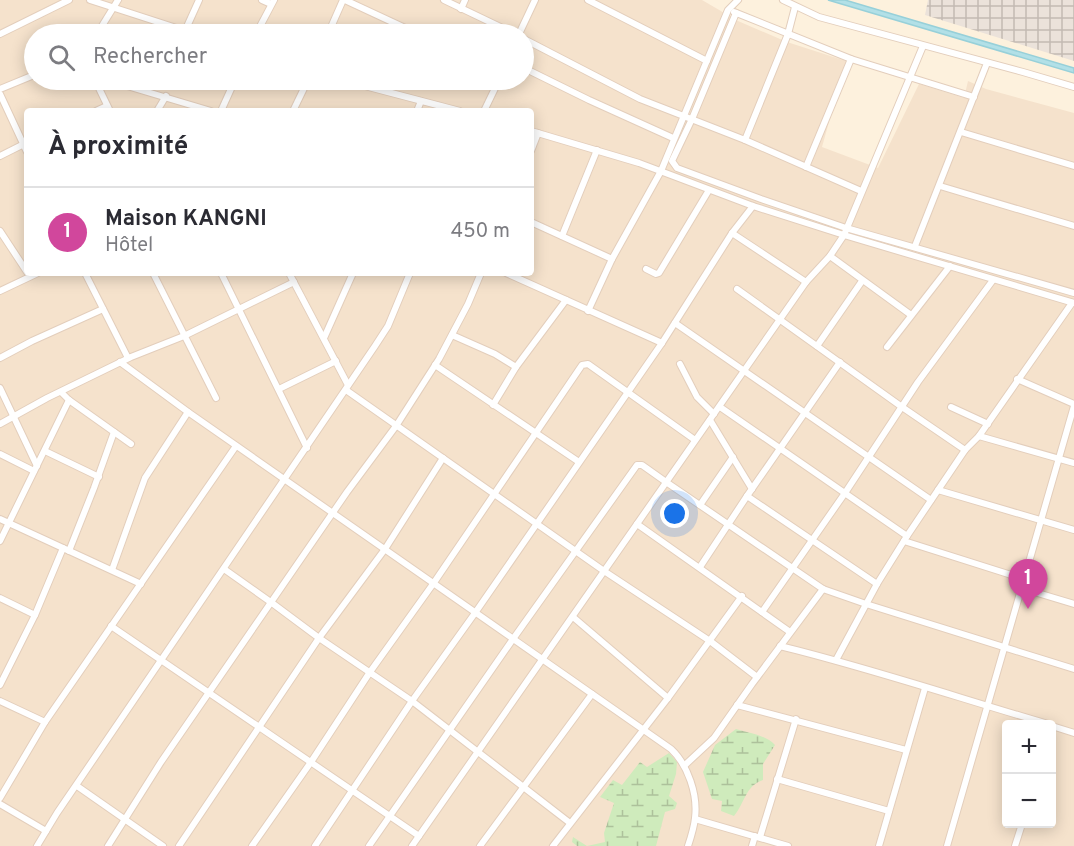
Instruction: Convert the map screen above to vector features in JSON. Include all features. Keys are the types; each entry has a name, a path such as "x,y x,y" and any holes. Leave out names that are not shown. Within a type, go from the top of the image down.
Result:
{"street":[{"path":"0,34 69,0"},
{"path":"90,0 162,24"},
{"path":"104,24 118,0"},
{"path":"188,24 199,0"},
{"path":"261,24 273,2 262,0"},
{"path":"333,24 344,0 396,24"},
{"path":"444,0 495,24"},
{"path":"461,9 465,0"},
{"path":"522,24 535,0"},
{"path":"588,0 707,60"},
{"path":"588,310 612,259 661,171 728,10 738,0"},
{"path":"783,0 819,17 1074,87"},
{"path":"745,140 788,34 795,7"},
{"path":"728,10 851,59 974,97"},
{"path":"736,13 672,161 677,168 845,232 915,246 1074,292"},
{"path":"534,44 640,99 745,140 861,191"},
{"path":"412,846 806,282 830,256 845,232 923,46"},
{"path":"806,167 851,59"},
{"path":"915,246 987,63"},
{"path":"534,73 673,138"},
{"path":"0,89 24,79"},
{"path":"100,90 109,108"},
{"path":"143,90 202,108"},
{"path":"222,108 230,90"},
{"path":"294,108 303,90"},
{"path":"380,90 448,108"},
{"path":"485,108 494,90"},
{"path":"0,94 24,141"},
{"path":"159,108 165,96"},
{"path":"418,108 421,101"},
{"path":"534,132 661,171 753,206 845,232 1073,303 1017,379 988,424 965,450 905,539 877,584 836,660"},
{"path":"961,132 1074,166"},
{"path":"0,156 24,144"},
{"path":"562,236 597,150"},
{"path":"940,186 1074,226"},
{"path":"646,269 658,273 709,190"},
{"path":"315,846 412,701 476,613 662,343 732,233 753,206"},
{"path":"534,223 612,259"},
{"path":"0,231 24,268"},
{"path":"732,233 806,282"},
{"path":"830,256 911,315"},
{"path":"887,347 950,266"},
{"path":"0,291 25,276"},
{"path":"86,276 128,358"},
{"path":"154,276 216,398"},
{"path":"223,276 307,448"},
{"path":"291,276 324,338 347,388 396,426 710,642 757,677"},
{"path":"324,338 351,276"},
{"path":"37,846 388,326 409,276"},
{"path":"108,846 210,692 396,426 452,335 480,276"},
{"path":"513,276 662,343"},
{"path":"762,612 869,458 918,382 993,279"},
{"path":"817,346 862,281"},
{"path":"0,424 128,358 184,336 294,282"},
{"path":"737,289 965,450"},
{"path":"493,405 516,367 566,300"},
{"path":"0,358 103,309"},
{"path":"675,323 931,500"},
{"path":"452,335 495,354 516,367"},
{"path":"120,362 236,446 671,749 685,765 694,797 695,819 688,846"},
{"path":"279,389 336,362"},
{"path":"700,567 840,363"},
{"path":"252,846 584,364 588,364 695,441"},
{"path":"680,364 697,397 714,414"},
{"path":"435,365 579,462"},
{"path":"947,846 1074,405 1017,379"},
{"path":"0,388 36,469"},
{"path":"61,392 131,444"},
{"path":"0,541 69,400"},
{"path":"720,406 780,450 845,493 905,539 1024,579"},
{"path":"951,408 988,424"},
{"path":"112,570 145,478 188,412"},
{"path":"710,420 752,489"},
{"path":"0,685 99,477 114,432"},
{"path":"979,436 1074,463"},
{"path":"0,798 45,722 236,446"},
{"path":"45,451 99,477"},
{"path":"0,454 36,469"},
{"path":"179,846 319,639 385,549 443,458"},
{"path":"700,505 733,458"},
{"path":"369,846 634,466 642,465 823,589 1074,669"},
{"path":"938,490 1074,530"},
{"path":"747,496 877,584"},
{"path":"0,519 141,584"},
{"path":"637,524 790,632"},
{"path":"224,569 319,639 412,701 570,823"},
{"path":"1021,588 1074,604"},
{"path":"685,765 714,738 823,589"},
{"path":"553,846 668,698 742,596"},
{"path":"0,598 35,615"},
{"path":"573,617 668,698"},
{"path":"111,626 419,836"},
{"path":"780,645 1033,720"},
{"path":"879,846 925,688"},
{"path":"480,846 592,693"},
{"path":"0,701 45,722"},
{"path":"737,705 906,750"},
{"path":"752,846 777,779 795,719"},
{"path":"1056,727 1074,733"},
{"path":"777,779 889,811"},
{"path":"77,786 163,846"},
{"path":"0,804 46,831"},
{"path":"695,819 788,846"},
{"path":"1015,846 1021,828"}],"shaded area":[{"path":"0,0 702,0 738,21 787,42 846,61 822,147 878,168 919,84 964,98 968,81 986,89 1074,113 1074,846 0,846"},
{"path":"928,0 1074,0 1074,61 925,15"}],"green space":[{"path":"736,729 762,737 775,745 763,764 763,780 752,786 734,816 721,811 722,801 712,799 703,772 715,745"},
{"path":"669,753 677,762 669,796 677,803 675,809 665,812 656,846 587,846 605,842 604,833 614,803 600,797 613,780 622,785 640,762 647,767"},
{"path":"573,837 587,846 577,846 572,842"}],"water":[{"path":"828,0 845,0 1074,68 1074,73"}],"place":[{"name":"Maison KANGNI","path":"1028,609"}]}
